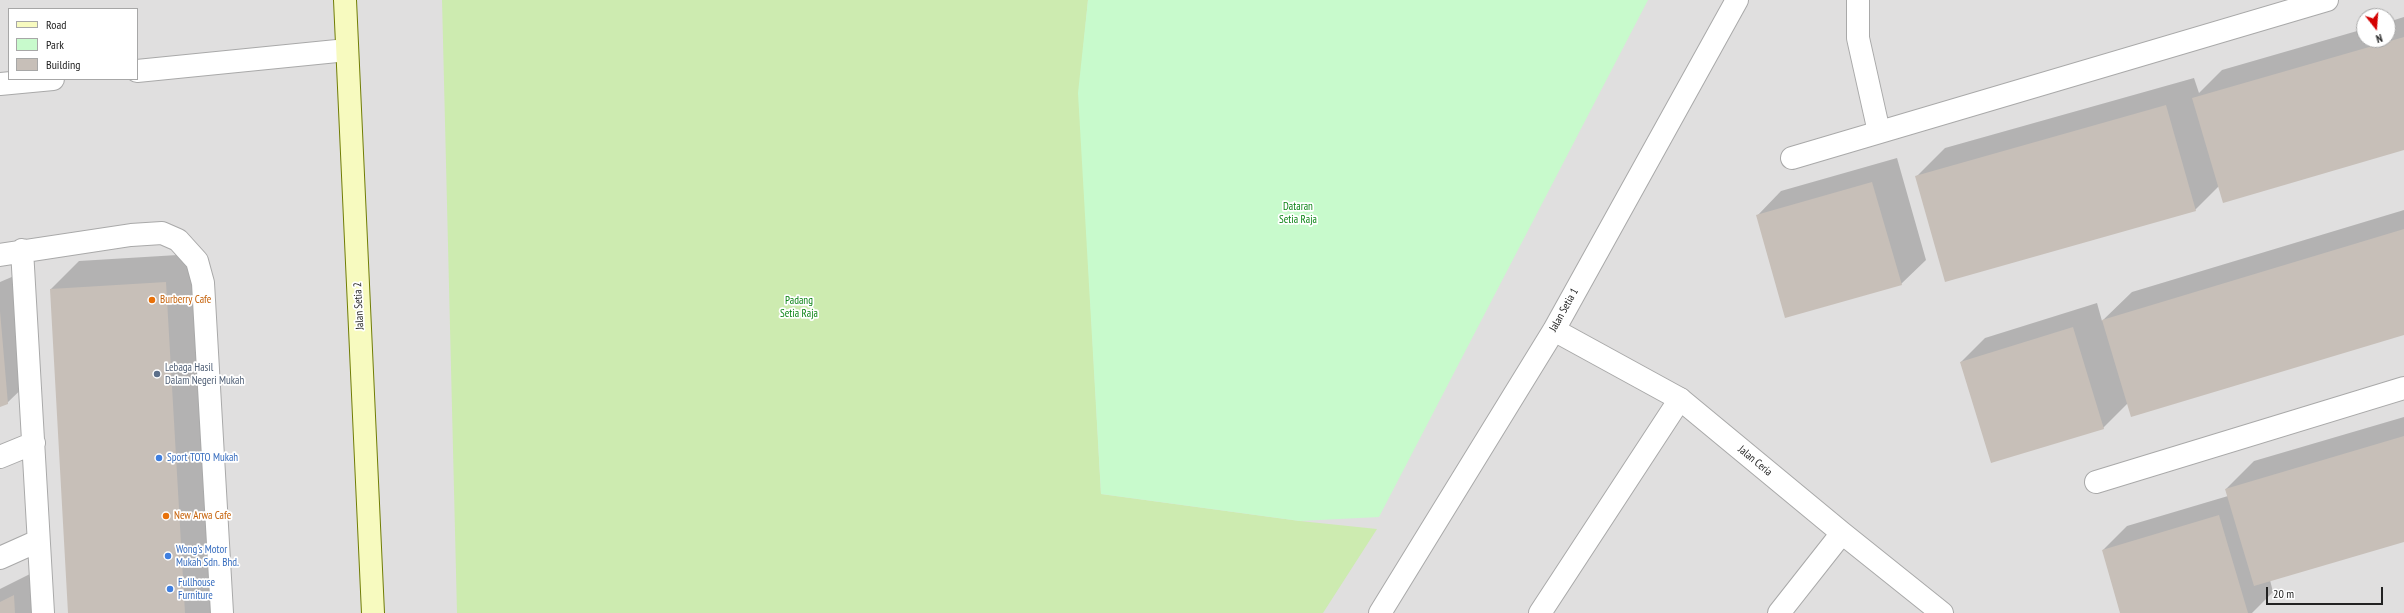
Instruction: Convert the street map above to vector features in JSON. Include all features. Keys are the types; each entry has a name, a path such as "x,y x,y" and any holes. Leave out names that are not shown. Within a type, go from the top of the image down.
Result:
{"street":[{"name":"Jalan Setia 2","path":"345,0 373,613"},
{"name":"Jalan Setia 1","path":"1380,613 1554,330 1737,0"},
{"path":"1858,0 1858,38 1879,132"},
{"path":"1792,158 2327,0"},
{"path":"138,71 347,50"},
{"path":"0,84 42,80"},
{"path":"0,255 22,250 131,235 162,233 178,240 197,261 204,283 222,613"},
{"path":"22,250 43,613"},
{"name":"Jalan Ceria","path":"1554,330 1680,399 1842,533 1942,613"},
{"path":"2096,482 2404,388"},
{"path":"1540,613 1680,399"},
{"path":"0,457 34,443"},
{"path":"1779,613 1842,533"},
{"path":"0,558 38,541"}],"shaded area":[{"path":"0,0 2404,0 2404,613 0,613"}],"green space":[{"name":"Padang Setia Raja","path":"442,0 1088,0 1079,93 1101,494 1300,521 1377,529 1323,613 457,613"},
{"name":"Dataran Setia Raja","path":"1088,0 1648,0 1379,517 1300,521 1101,494 1078,93"}],"building":[{"path":"2404,37 2404,150 2223,203 2192,98 2366,48 2396,48 2396,39"},
{"path":"2166,105 2196,211 1945,282 1915,176"},
{"path":"1872,182 1902,285 1785,318 1756,215"},
{"path":"2404,229 2404,335 2131,417 2102,320"},
{"path":"166,282 185,613 68,613 50,289"},
{"path":"0,311 8,404 0,407"},
{"path":"2073,327 2104,429 1991,463 1960,362"},
{"path":"2404,436 2404,542 2254,586 2225,489"},
{"path":"2219,515 2248,613 2120,613 2102,550"},
{"path":"14,595 15,613 0,613 0,602"}],"place":[{"name":"Burberry Cafe","path":"152,300"},
{"name":"Lebaga Hasil Dalam Negeri Mukah","path":"157,374"},
{"name":"Sport TOTO Mukah","path":"159,458"},
{"name":"New Arwa Cafe","path":"166,516"},
{"name":"Wong's Motor Mukah Sdn. Bhd.","path":"168,556"},
{"name":"Fullhouse Furniture","path":"170,589"}]}
